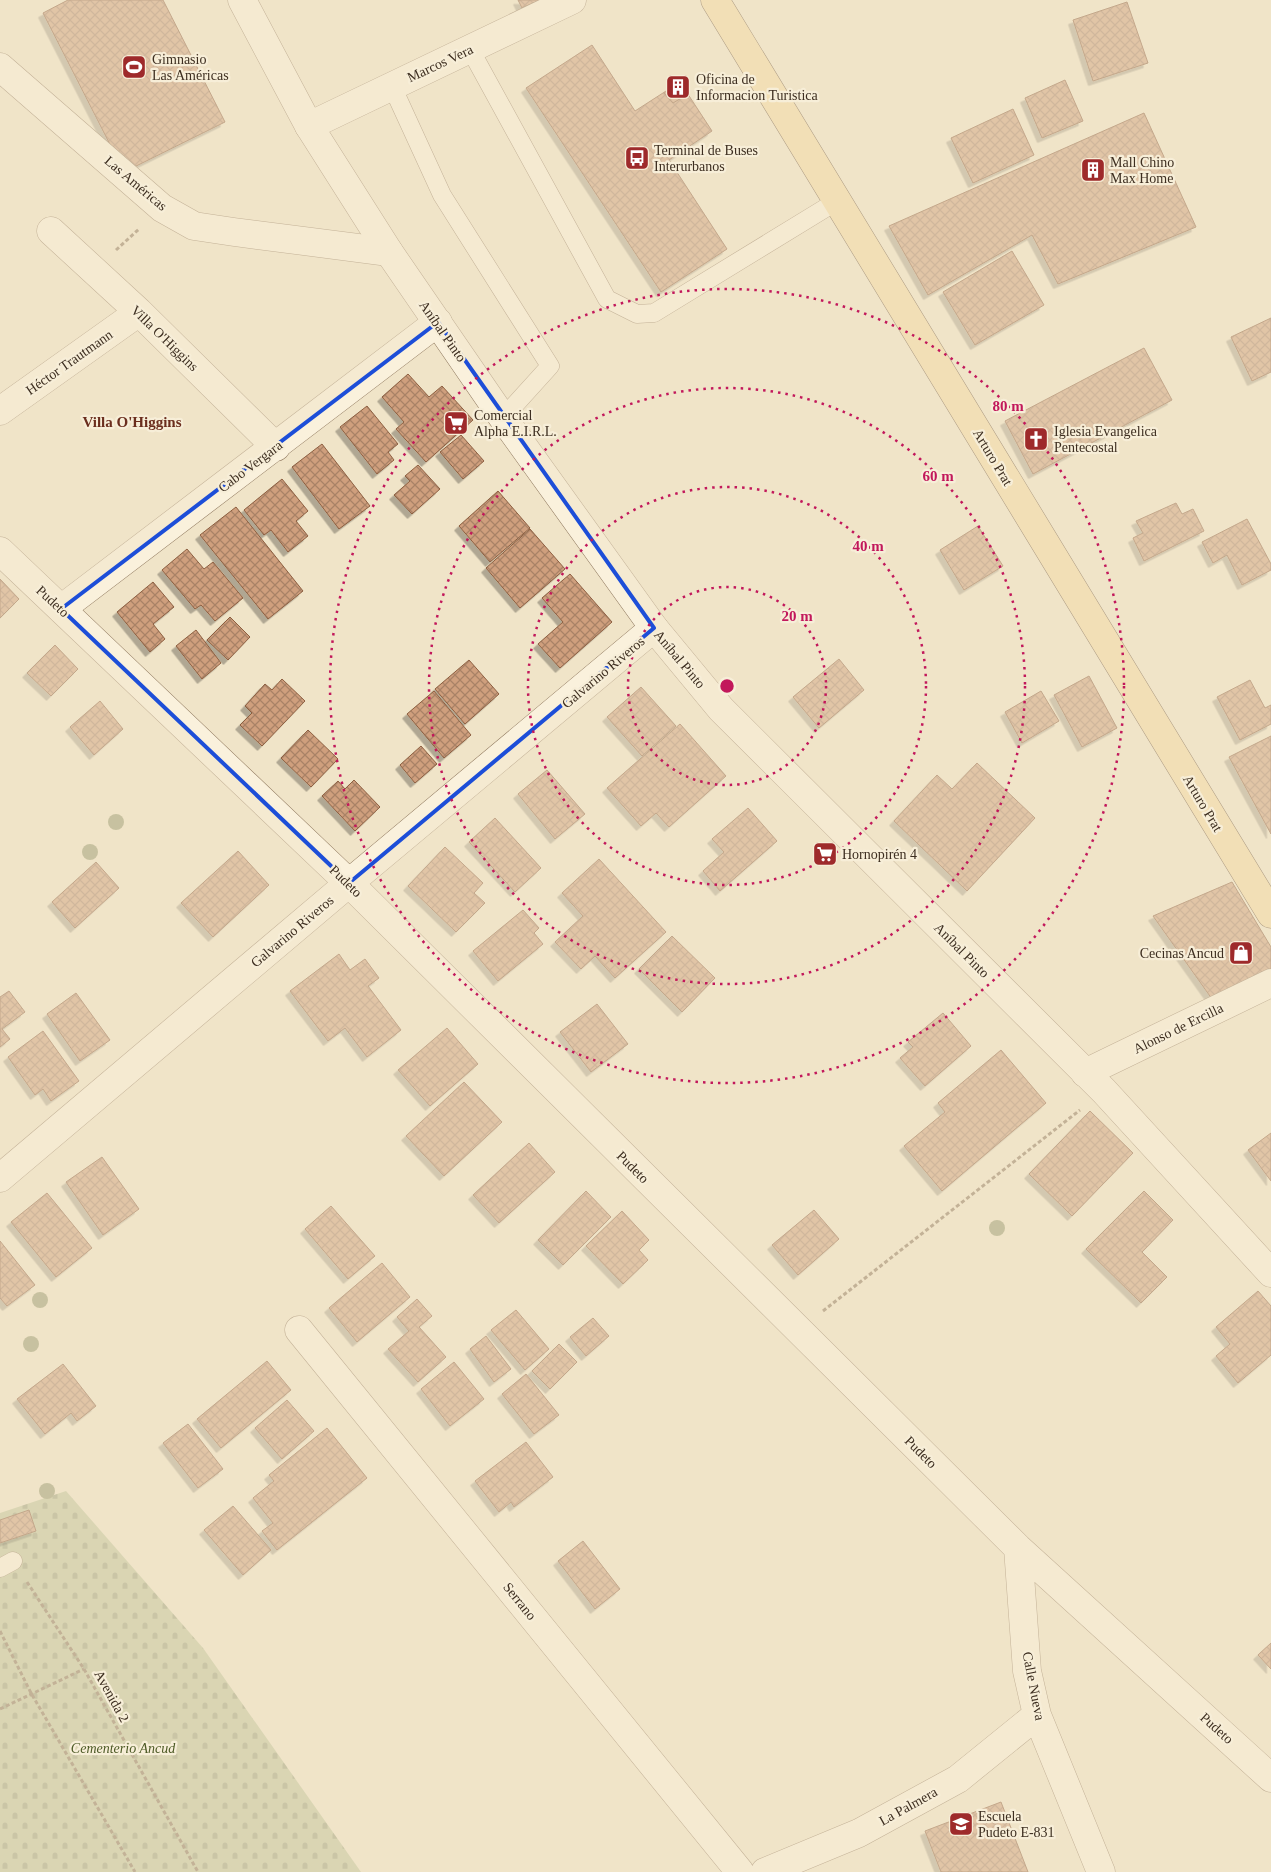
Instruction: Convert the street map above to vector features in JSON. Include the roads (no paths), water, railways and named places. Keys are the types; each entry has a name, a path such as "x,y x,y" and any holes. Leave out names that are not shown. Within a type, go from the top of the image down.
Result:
{"main road":[{"name":"Arturo Prat","path":"715,0 1271,914"}],"street":[{"name":"Aníbal Pinto","path":"242,0 309,126 388,252 503,418 654,628 721,709 1094,1082 1271,1273"},
{"name":"Marcos Vera","path":"309,126 572,0"},
{"name":"Las Américas","path":"0,66 162,208 194,226 388,252"},
{"name":"Villa O'Higgins","path":"51,231 139,312 276,447"},
{"name":"Héctor Trautmann","path":"0,411 139,312"},
{"name":"Cabo Vergara","path":"62,609 438,322"},
{"name":"Pudeto","path":"0,551 349,883 1018,1548 1271,1778"},
{"name":"Galvarino Riveros","path":"0,1178 654,628"},
{"name":"Alonso de Ercilla","path":"1094,1082 1271,983"},
{"name":"Serrano","path":"299,1330 740,1872"},
{"name":"Calle Nueva","path":"1018,1548 1028,1671 1037,1715 1101,1872"},
{"name":"La Palmera","path":"764,1872 859,1833 958,1779 1037,1715"}],"lane":[{"path":"470,49 607,299 637,314 654,313 837,201"},
{"path":"392,86 442,195 550,366 503,418"}],"place":[{"name":"Gimnasio Las Américas","path":"134,67"},
{"name":"Oficina de Informacion Turistica","path":"678,87"},
{"name":"Terminal de Buses Interurbanos","path":"637,158"},
{"name":"Mall Chino Max Home","path":"1093,170"},
{"name":"Comercial Alpha E.I.R.L.","path":"456,423"},
{"name":"Iglesia Evangelica Pentecostal","path":"1036,439"},
{"name":"Hornopirén 4","path":"825,854"},
{"name":"Cecinas Ancud","path":"1241,953"},
{"name":"Escuela Pudeto E-831","path":"961,1824"}],"district":[{"name":"Villa O'Higgins","path":"132,422"}],"park label":[{"name":"Cementerio Ancud","path":"123,1748"}]}
